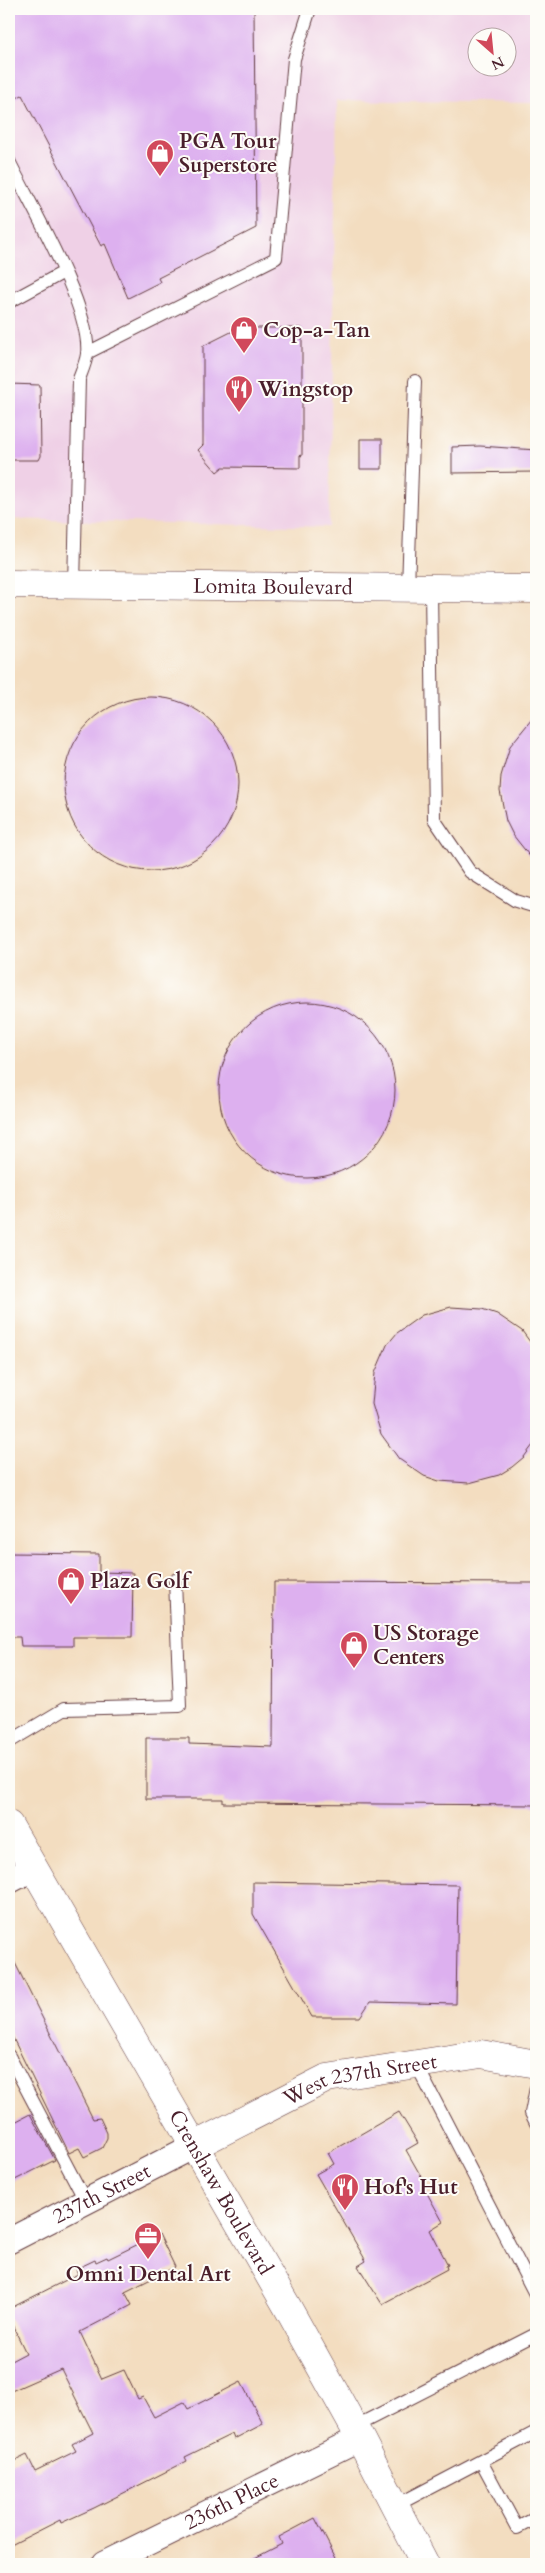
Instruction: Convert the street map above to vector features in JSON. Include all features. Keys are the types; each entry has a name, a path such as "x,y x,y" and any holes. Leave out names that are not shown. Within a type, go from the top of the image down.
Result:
{"main road":[{"name":"Lomita Boulevard","path":"9,584 536,589"},
{"name":"Crenshaw Boulevard","path":"9,1825 357,2432 425,2564"},
{"name":"West 237th Street","path":"194,2146 327,2078 481,2054 536,2064"}],"street":[{"path":"9,1881 32,1868"},
{"name":"237th Street","path":"9,2241 194,2146"},
{"name":"236th Place","path":"104,2564 357,2432"}],"lane":[{"path":"87,353 276,258 294,59 310,9"},
{"path":"9,160 75,294 84,324 87,353 79,380 74,585"},
{"path":"9,302 64,272"},
{"path":"415,381 420,588 434,819 470,872 516,901 536,907"},
{"path":"9,1742 64,1710 180,1706 175,1580"},
{"path":"9,2056 86,2202"},
{"path":"416,2064 536,2296"},
{"path":"536,2088 531,2113 536,2124"},
{"path":"357,2432 536,2334"},
{"path":"395,2506 536,2432"},
{"path":"481,2461 517,2528 536,2518"}],"shaded area":[{"path":"9,9 536,9 536,103 337,100 329,527 9,519"}],"building":[{"name":"PGA Tour Superstore","path":"9,9 254,9 256,228 158,278 160,282 128,298 105,244 101,246 22,95 15,99 9,87"},
{"path":"251,322 254,328 302,328 302,456 300,455 300,468 223,467 217,472 198,450 203,445 203,346"},
{"path":"9,384 40,385 41,456 39,460 9,460"},
{"path":"360,439 382,439 382,469 360,469"},
{"path":"480,446 536,450 536,472 452,473 452,447"},
{"path":"151,697 168,699 192,707 218,729 228,743 234,759 238,784 236,801 228,825 206,851 192,861 176,867 151,871 134,869 110,861 84,839 74,825 68,809 64,784 66,767 74,743 96,717 110,707 126,701"},
{"path":"536,714 536,864 513,835 506,821 500,791 501,776 510,746"},
{"path":"298,1002 316,1002 348,1012 363,1022 375,1034 385,1049 391,1064 395,1090 391,1116 385,1131 375,1146 363,1158 348,1168 333,1174 316,1178 298,1178 266,1168 251,1158 239,1146 229,1131 223,1116 219,1099 219,1081 229,1049 239,1034 251,1022 266,1012 281,1006"},
{"path":"451,1307 482,1309 497,1314 522,1331 536,1350 536,1441 524,1457 512,1467 499,1475 469,1483 439,1481 424,1476 399,1459 381,1434 372,1404 375,1373 387,1345 397,1333 422,1315"},
{"name":"Plaza Golf","path":"9,1553 99,1554 99,1572 133,1573 132,1637 73,1637 73,1646 21,1646 20,1637 9,1637"},
{"path":"274,1582 536,1583 536,1805 223,1803 223,1799 146,1799 146,1738 189,1738 189,1744 273,1747"},
{"path":"253,1882 458,1885 456,2004 370,2002 360,2017 312,2017 253,1914"},
{"path":"9,1951 93,2119 100,2118 107,2133 107,2138 102,2148 84,2157 79,2148 69,2153 9,2030"},
{"path":"399,2112 418,2143 406,2150 426,2185 423,2186 443,2222 430,2230 448,2265 446,2266 447,2269 382,2304 358,2266 366,2261 316,2174 334,2164 328,2153"},
{"path":"30,2114 55,2160 9,2183 9,2125"},
{"path":"159,2234 175,2267 125,2292 132,2305 80,2332 102,2379 124,2370 138,2399 143,2397 154,2417 184,2402 188,2409 241,2382 263,2424 234,2439 232,2434 185,2457 187,2461 94,2508 61,2523 60,2520 9,2546 9,2464 27,2455 35,2471 76,2451 72,2444 93,2433 61,2369 9,2392 9,2362 26,2353 9,2318 9,2309 78,2274 76,2269 95,2260 96,2262 107,2257 108,2259"},
{"path":"315,2518 339,2564 243,2564 282,2544 279,2537"}],"place":[{"name":"PGA Tour Superstore","path":"160,177"},
{"name":"Cop-a-Tan","path":"244,354"},
{"name":"Wingstop","path":"239,413"},
{"name":"Plaza Golf","path":"71,1605"},
{"name":"US Storage Centers","path":"354,1669"},
{"name":"Hof's Hut","path":"345,2211"},
{"name":"Omni Dental Art","path":"148,2260"}]}
